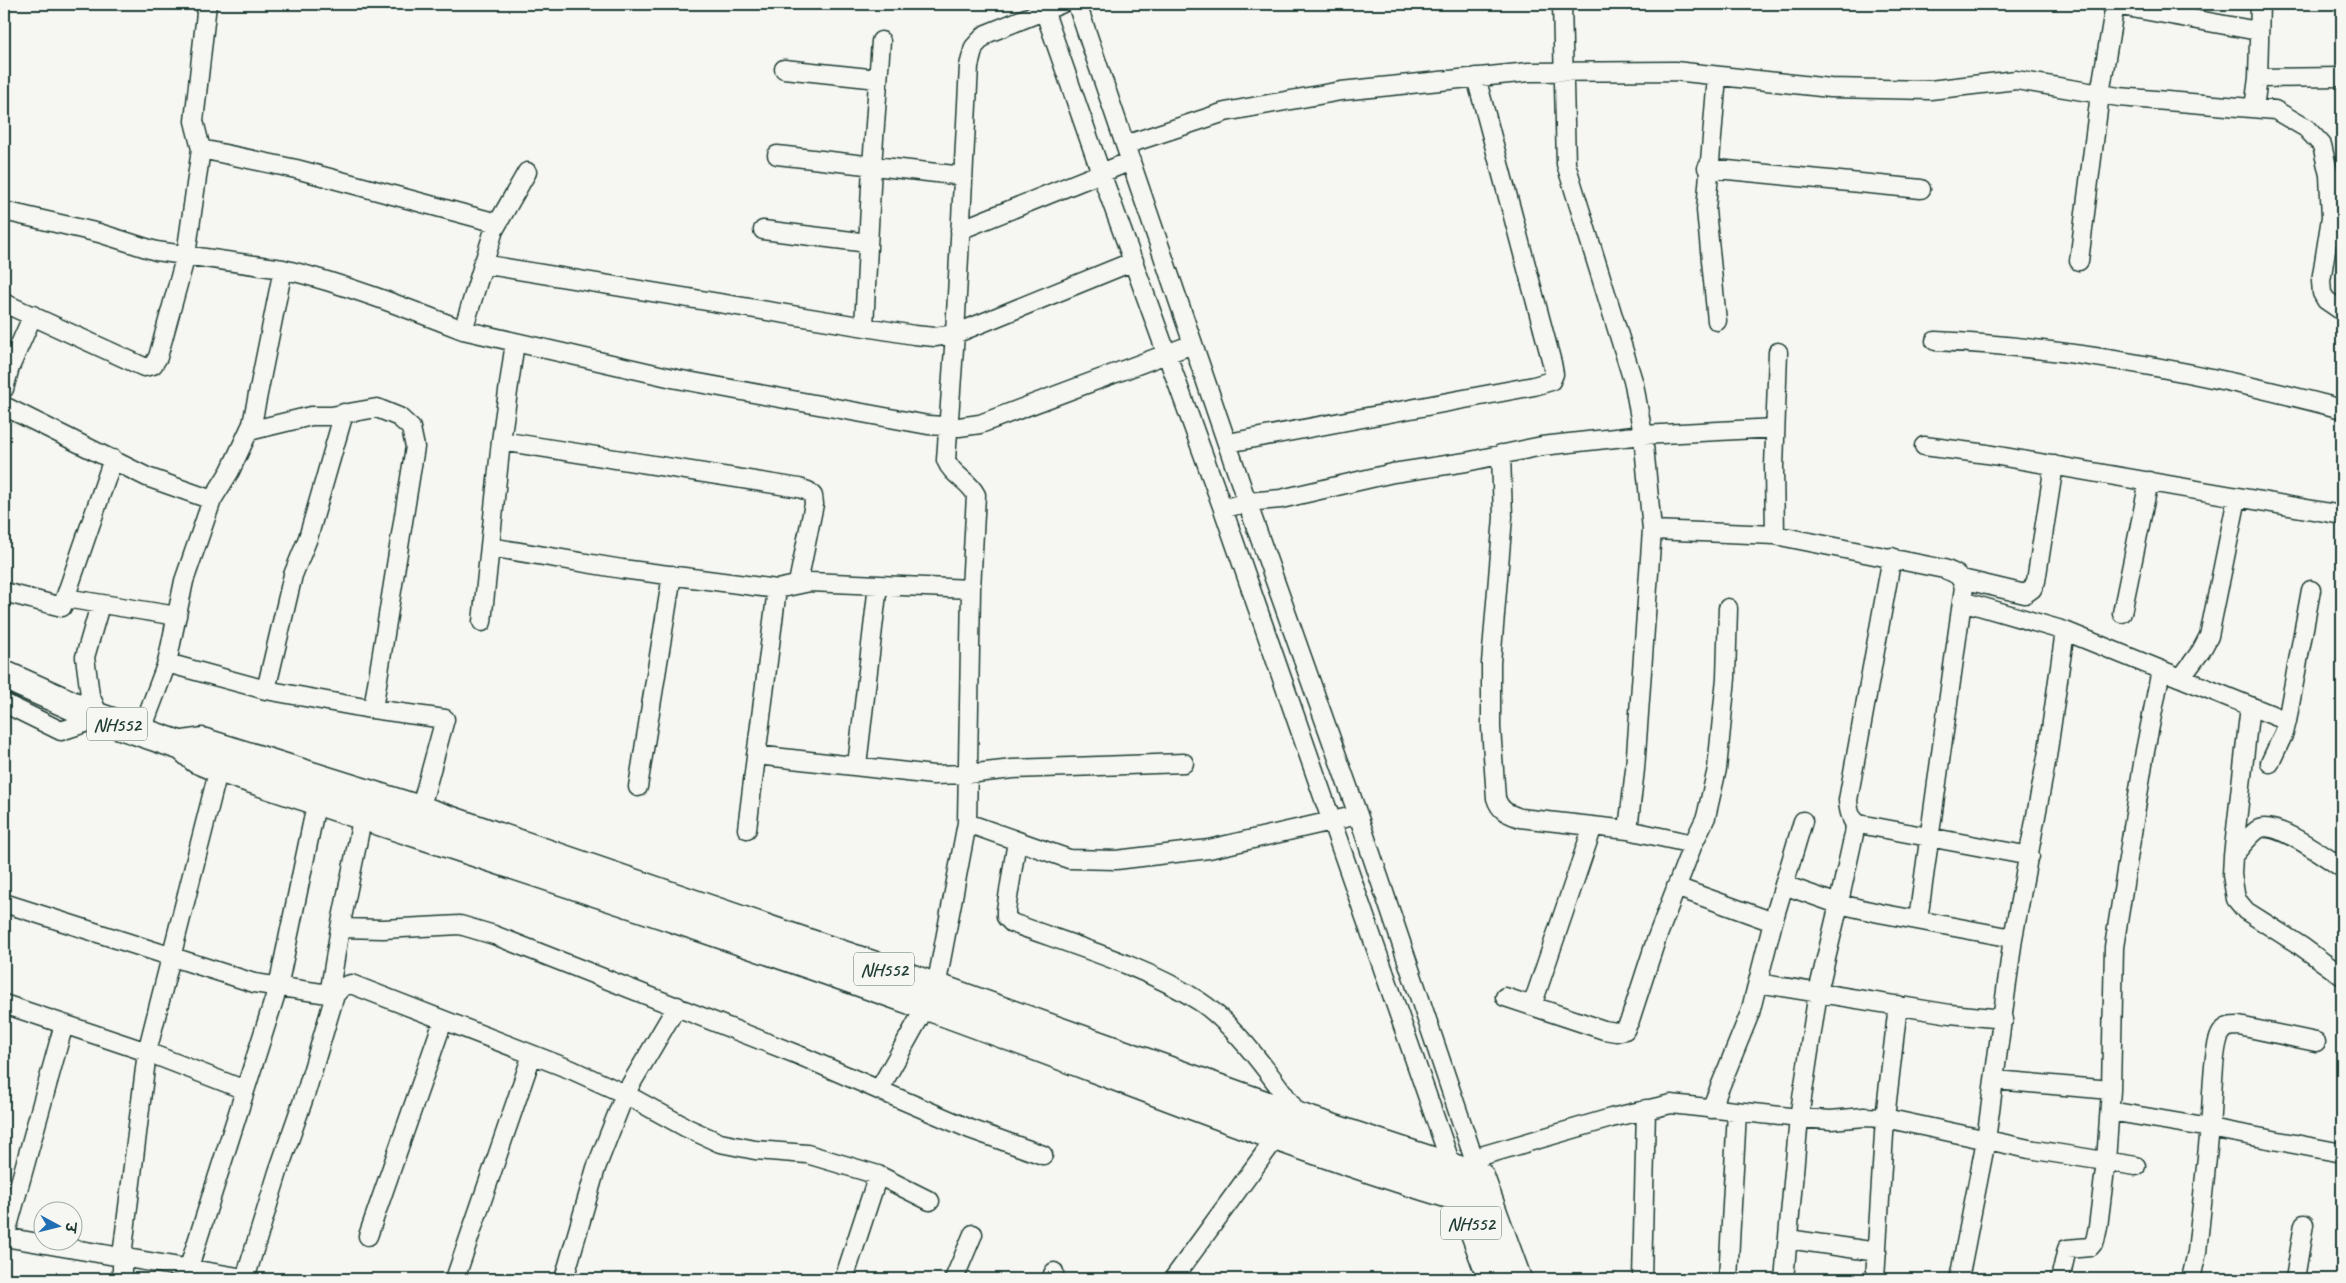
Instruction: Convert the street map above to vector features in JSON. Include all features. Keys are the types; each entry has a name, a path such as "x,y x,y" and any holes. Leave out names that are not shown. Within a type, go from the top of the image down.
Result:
{"highway":[{"name":"NH552","path":"4,675 100,718 182,746 197,759 219,768 1301,1118 1468,1167 1490,1206 1517,1279"},
{"name":"NH552","path":"182,746 202,742 420,810 931,997 1278,1135 1490,1206"},
{"name":"NH552","path":"1468,1167 1462,1198 1492,1279"}],"street":[{"path":"4,303 144,367 153,365 158,357 186,255 201,149 194,121 207,4"},
{"path":"879,1090 931,997 967,823 971,589 976,495 971,485 950,470 946,460 955,334 969,66 974,47 986,34 1043,7 1061,4"},
{"path":"1077,4 1247,502 1358,815 1468,1167"},
{"path":"1562,4 1566,164 1634,384 1643,435 1652,530 1635,769 1628,830"},
{"path":"2079,261 2113,4 2258,31"},
{"path":"2254,108 2258,78 2260,4"},
{"path":"1043,7 1223,509 1331,821 1468,1167"},
{"path":"864,327 872,166 881,41"},
{"path":"784,69 878,79"},
{"path":"960,230 1101,173 1128,153 1224,112 1341,91 1529,72 1675,71 1830,88 1930,90 2016,80 2100,94 2275,110 2306,128 2322,145 2337,219 2322,293 2326,300 2342,310"},
{"path":"1717,76 1706,210 1717,321"},
{"path":"1228,444 1534,386 1551,381 1554,374 1552,363 1476,77"},
{"path":"2258,78 2342,77"},
{"path":"201,149 296,169 497,223"},
{"path":"777,155 963,176"},
{"path":"1708,168 1921,189"},
{"path":"463,330 482,264 497,223 527,172"},
{"path":"4,211 99,233 156,251 312,276 377,297 463,330 677,379 928,425 947,427 980,424 1193,344"},
{"path":"763,230 868,243"},
{"path":"482,264 935,337 955,334 1134,262"},
{"path":"141,732 168,663 184,581 212,500 230,471 252,424 283,270"},
{"path":"4,389 7,365 33,315"},
{"path":"1935,341 2037,348 2147,366 2278,392 2342,410"},
{"path":"482,622 501,441 515,342"},
{"path":"1775,534 1775,428 1778,352"},
{"path":"4,406 147,477 212,500"},
{"path":"249,431 311,416 377,408 399,417 411,428 415,447 373,709"},
{"path":"266,690 293,575 308,538 344,413"},
{"path":"1223,509 1247,502 1281,498 1393,473 1542,446 1643,435 1775,428"},
{"path":"501,441 799,488 808,491 813,496 814,504 798,583"},
{"path":"1924,446 2054,465 2342,516"},
{"path":"1501,454 1503,517 1491,663 1491,728 1496,798 1499,807 1507,813 1520,818 1628,830 1693,844"},
{"path":"4,592 62,607 113,459"},
{"path":"1962,579 2025,594 2032,589 2036,581 2054,465"},
{"path":"2122,613 2149,481"},
{"path":"2181,678 2201,651 2209,636 2237,498"},
{"path":"1652,530 1775,534 1892,556 1944,569 1956,573 1962,579 1964,587 1931,837 1918,920"},
{"path":"490,547 622,569 777,589 798,583 971,589"},
{"path":"1784,1279 1799,1118 1818,992 1854,834 1855,825 1849,813 1848,800 1892,556"},
{"path":"638,787 672,576"},
{"path":"857,765 878,585"},
{"path":"747,829 777,589"},
{"path":"2270,763 2284,733 2287,721 2311,590"},
{"path":"66,598 177,616"},
{"path":"1962,601 2065,631 2287,721"},
{"path":"4,703 61,730 100,718 90,694 85,657 100,604"},
{"path":"1505,997 1604,1030 1616,1032 1625,1030 1676,887 1693,844 1706,818 1717,769 1726,678 1728,608"},
{"path":"1959,1279 1986,1140 2014,938 2047,757 2065,631"},
{"path":"168,663 266,690 373,709 445,719 420,810"},
{"path":"2060,1279 2067,1249 2090,1247 2094,1241 2106,1161 2110,1112 2114,947 2146,751 2162,670"},
{"path":"2250,706 2233,856 2232,875 2236,899 2246,911 2301,946 2342,976"},
{"path":"756,755 924,774 967,774 1023,768 1184,763"},
{"path":"122,1279 122,1256 147,1052 170,955 219,768"},
{"path":"189,1267 278,987 317,800"},
{"path":"64,1024 5,1237 247,1278 332,995 340,928 363,815"},
{"path":"967,823 1069,859 1116,860 1209,849 1358,815"},
{"path":"1852,819 1859,824 2030,856"},
{"path":"1711,1109 1750,1013 1773,922 1803,821"},
{"path":"1532,1006 1593,826"},
{"path":"2233,856 2257,830 2267,827 2307,846 2342,868"},
{"path":"1017,841 1006,918 1012,923 1149,975 1200,1001 1229,1026 1280,1087 1301,1118"},
{"path":"1784,885 1837,903 2014,938"},
{"path":"1676,887 1773,922"},
{"path":"4,903 254,983 332,995 342,987 351,984 572,1070 625,1094 687,1128 720,1143 755,1150 807,1154 878,1175 930,1201"},
{"path":"340,928 383,929 460,925 494,935 677,1006 970,1129 1043,1155"},
{"path":"1758,983 1950,1014 2004,1019"},
{"path":"4,1004 42,1019 64,1024 147,1052 245,1090"},
{"path":"1875,1279 1885,1118 1898,1005"},
{"path":"564,1279 596,1168 625,1094 677,1006"},
{"path":"368,1236 443,1021"},
{"path":"2191,1279 2197,1252 2210,1128 2216,1045 2221,1032 2229,1026 2239,1026 2316,1042"},
{"path":"455,1279 532,1055"},
{"path":"1995,1080 2111,1090"},
{"path":"1468,1167 1646,1108 1671,1104 1799,1118 1831,1120 1864,1117 1885,1118 2029,1149 2136,1166"},
{"path":"1642,1279 1646,1108"},
{"path":"1728,1279 1737,1112"},
{"path":"2110,1112 2210,1128 2342,1153"},
{"path":"1173,1279 1278,1135"},
{"path":"844,1279 878,1175"},
{"path":"2294,1279 2304,1224"},
{"path":"954,1279 973,1234"},
{"path":"1788,1239 1877,1252"}]}
